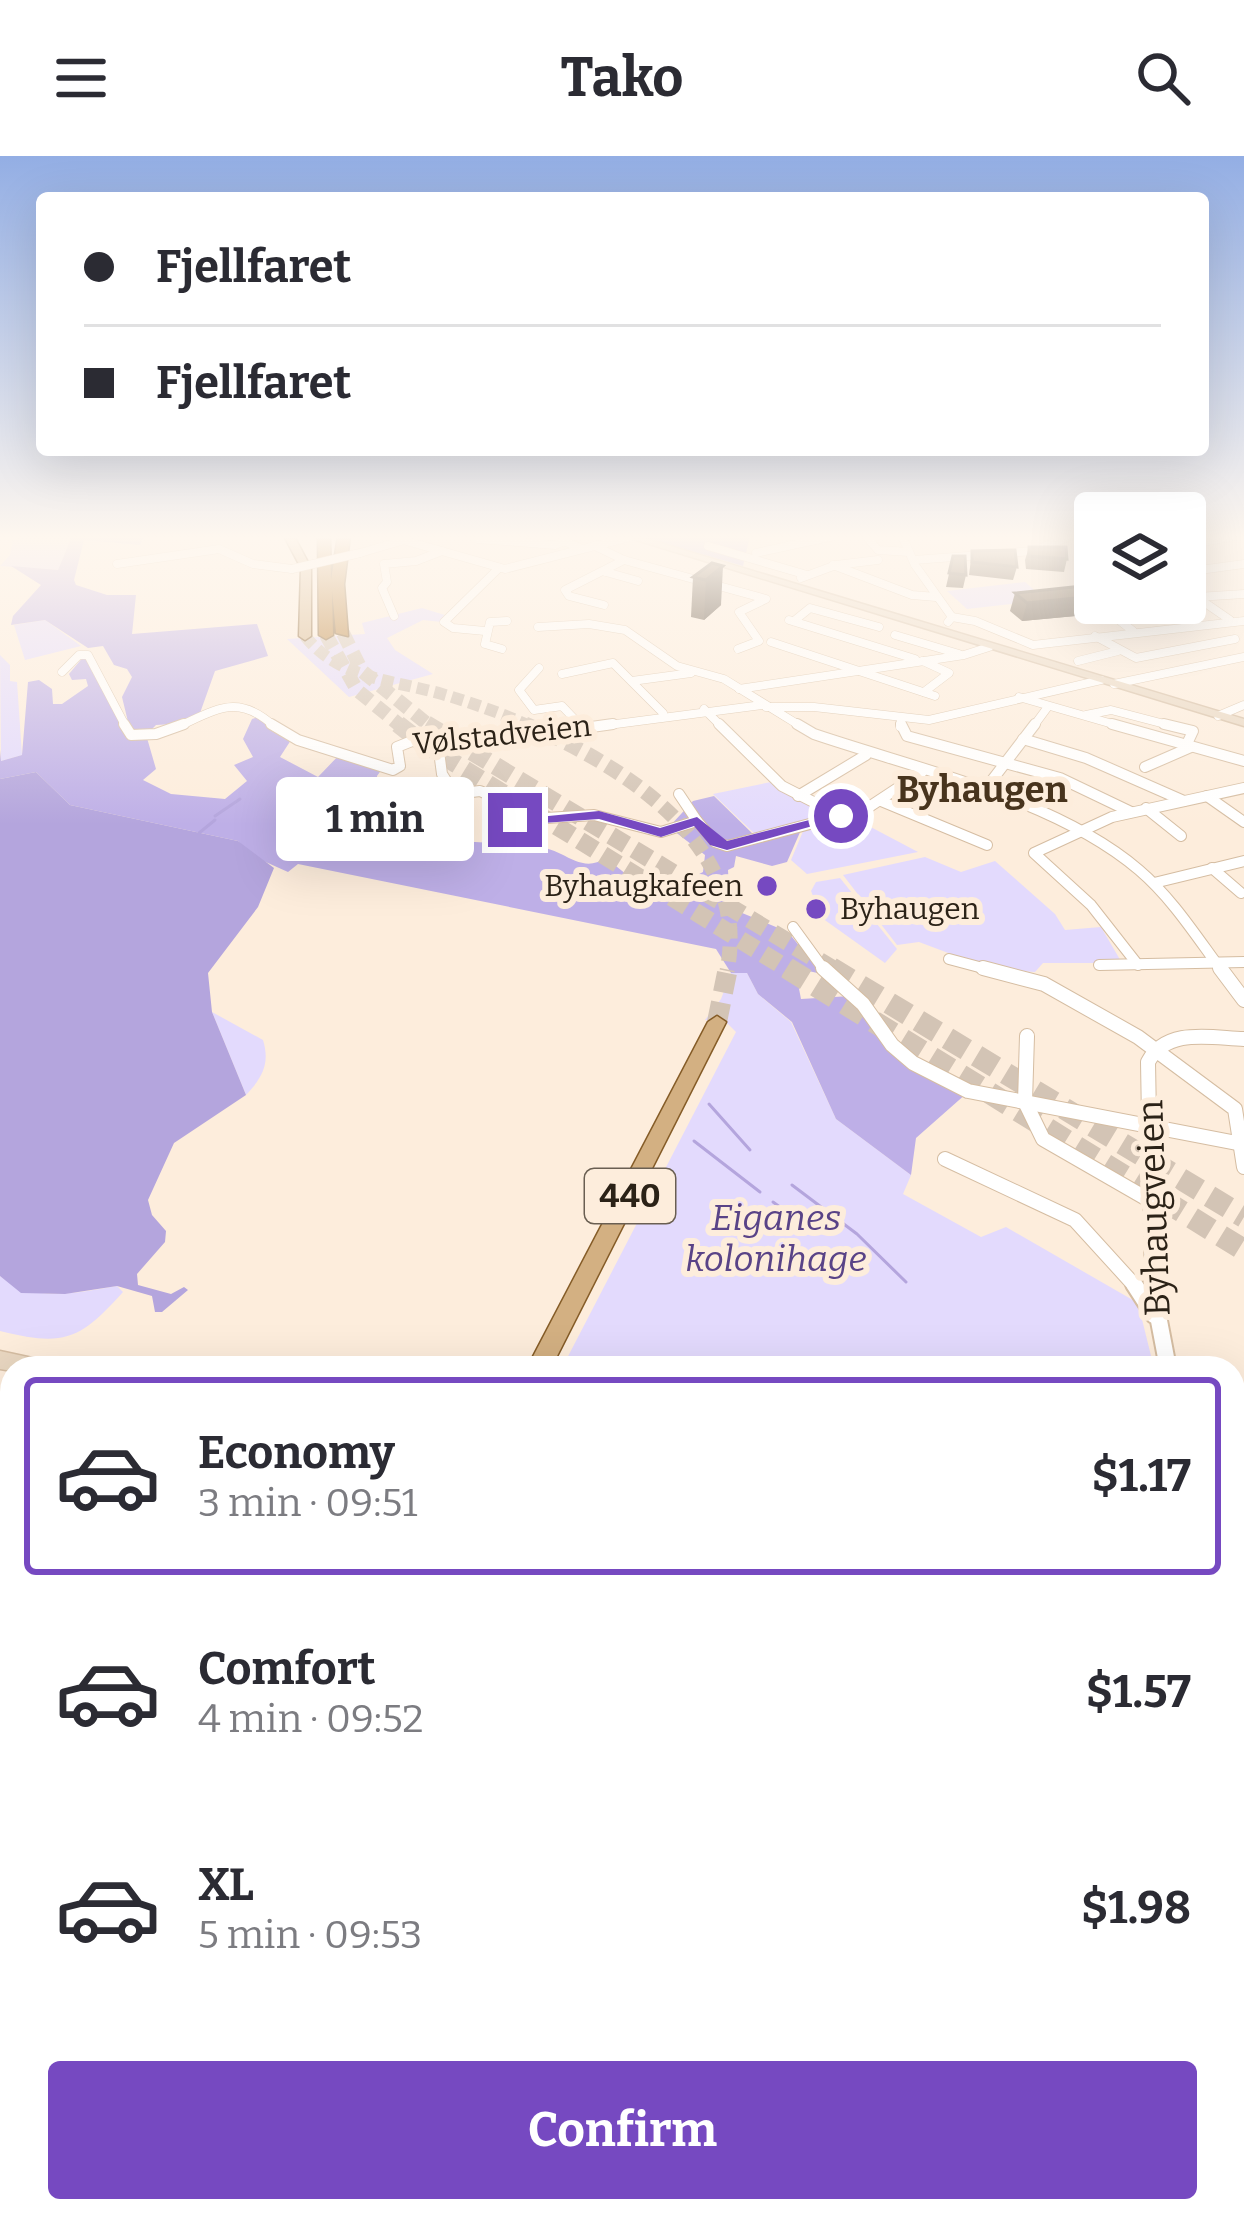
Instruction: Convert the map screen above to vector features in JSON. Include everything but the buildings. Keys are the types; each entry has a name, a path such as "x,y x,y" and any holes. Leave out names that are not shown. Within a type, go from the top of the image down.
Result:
{"main road":[{"path":"940,632 1244,723"},
{"name":"440","path":"545,1356 717,1022"},
{"name":"440","path":"536,1356 555,1320 572,1304"}],"street":[{"path":"485,632 485,644 502,649"},
{"path":"628,632 677,666 724,679 814,734 983,792 1081,832 1154,883 1244,1000"},
{"path":"738,649 759,641 753,632"},
{"path":"827,632 949,674 924,692"},
{"path":"1004,632 1027,644 1122,632"},
{"path":"1089,632 1136,658 1240,642"},
{"path":"895,635 964,656"},
{"path":"772,642 935,696"},
{"path":"739,689 964,656 989,646"},
{"path":"1078,662 1118,651"},
{"name":"Vølstadveien","path":"62,672 79,655 88,655 103,671 104,685 115,697 126,731 134,736 158,734 213,710 242,705 258,708 285,734 371,757 391,770 400,766 397,749 402,742 438,744 584,729 663,713 764,706 826,708 901,720 944,718 1019,697 1244,657"},
{"path":"562,674 611,663 663,713"},
{"path":"539,668 518,694 534,710 562,706 584,729"},
{"path":"632,681 696,672"},
{"path":"1019,697 1244,761"},
{"path":"1218,716 1244,705"},
{"path":"983,792 1047,708"},
{"path":"704,709 777,782 841,816"},
{"path":"901,720 907,736 1060,778 1131,812"},
{"path":"1024,739 1086,758 1184,801"},
{"path":"438,744 442,774 464,808"},
{"path":"1145,766 1189,746"},
{"path":"799,796 866,755"},
{"path":"680,794 697,821 716,842 727,846 881,801 922,772"},
{"path":"1138,964 1079,893 1034,856 1131,812 1244,788"},
{"path":"455,794 480,791 496,798"},
{"path":"1208,796 1244,822"},
{"path":"881,801 987,845"},
{"path":"1145,808 1181,836"},
{"path":"515,820 599,815 661,832 697,821"},
{"path":"1154,883 1244,861"},
{"path":"1212,868 1240,893"},
{"path":"793,927 828,975 863,1004 892,1046 968,1091 1242,1144"},
{"path":"949,958 1034,979 1153,1048 1235,1108 1244,1167"},
{"path":"1099,965 1244,962"},
{"path":"1027,1036 1025,1102 1043,1138 1149,1200"},
{"path":"1153,1048 1167,1039 1244,1039"},
{"name":"Byhaugveien","path":"1153,1048 1148,1062 1149,1200 1154,1315 1165,1356"},
{"path":"944,1159 1075,1220 1127,1273 1154,1315"}],"green space":[{"path":"16,632 62,632 81,646 25,660"},
{"path":"398,632 387,638 395,650 433,674 349,697 287,639"},
{"path":"0,655 10,665 10,681 17,682 22,755 1,761"},
{"path":"771,782 833,815 757,836 713,794"},
{"path":"833,820 845,830 865,824 918,852 807,874 791,860 804,829"},
{"path":"925,857 961,872 995,861 1055,914 1065,930 1101,927 1122,963 1043,963 1035,972 991,969 919,942 897,945 843,875"},
{"path":"840,878 897,949 885,963 822,918 811,891 816,882"},
{"name":"Eiganes kolonihage","path":"731,973 747,973 758,994 791,1022 836,1119 911,1175 903,1194 981,1237 1006,1227 1138,1303 1151,1356 568,1356 736,1032 728,1024 705,1020 721,999"},
{"path":"212,1012 263,1040 264,1069 246,1095"},
{"path":"0,1276 41,1293 117,1286 123,1292 82,1330 40,1338 0,1331"}],"shaded area":[{"path":"64,632 260,632 268,656 215,671 200,713 156,725 147,734 130,730 122,697 132,677 127,669 114,665 103,646 88,648"},
{"path":"84,656 110,695 124,734 147,738 156,769 143,780 171,794 225,799 247,781 234,765 253,757 243,739 252,719 261,716 291,740 280,757 318,777 342,752 382,769 377,776 379,796 415,798 432,812 427,833 540,846 583,863 606,858 637,883 669,890 703,872 705,855 669,827 693,801 714,796 756,837 801,830 787,862 772,866 736,856 734,867 728,870 730,908 788,932 822,974 795,968 801,999 851,996 885,1042 967,1093 916,1138 911,1175 836,1119 792,1022 758,994 747,973 731,973 716,949 298,864 288,872 250,855 238,841 70,805 36,772 0,779 0,750 1,761 22,755 28,682 39,680 52,689 53,704 62,704 88,686 86,679 72,680 69,674"},
{"path":"36,772 70,805 238,841 274,868 258,907 208,973 212,1012 246,1095 174,1143 148,1200 152,1215 166,1231 165,1242 137,1274 138,1285 171,1294 184,1287 188,1290 162,1312 155,1312 152,1296 117,1286 65,1294 21,1293 0,1276 0,779"}],"waterway":[{"path":"215,816 240,799"},
{"path":"199,833 215,820"},
{"path":"709,1104 750,1150"},
{"path":"694,1141 760,1192"},
{"path":"792,1185 857,1234 906,1282"},
{"path":"773,1202 810,1229"}],"tunnel":[{"path":"343,633 362,671 431,727"},
{"path":"326,635 357,690 402,727"},
{"path":"305,636 350,670 454,697 529,726"},
{"path":"398,724 791,971"},
{"path":"426,724 836,971"},
{"path":"529,726 639,787 700,848 720,885 730,926 727,971"},
{"path":"717,1022 728,968"},
{"path":"787,968 1244,1250"},
{"path":"831,968 1244,1217"}],"place":[{"name":"Byhaugkafeen","path":"767,886"},
{"name":"Byhaugen","path":"816,909"}],"district":[{"name":"Byhaugen","path":"982,790"}],"route":[{"path":"515,820 599,815 655,832 697,821 716,842 727,846 841,816"}]}
